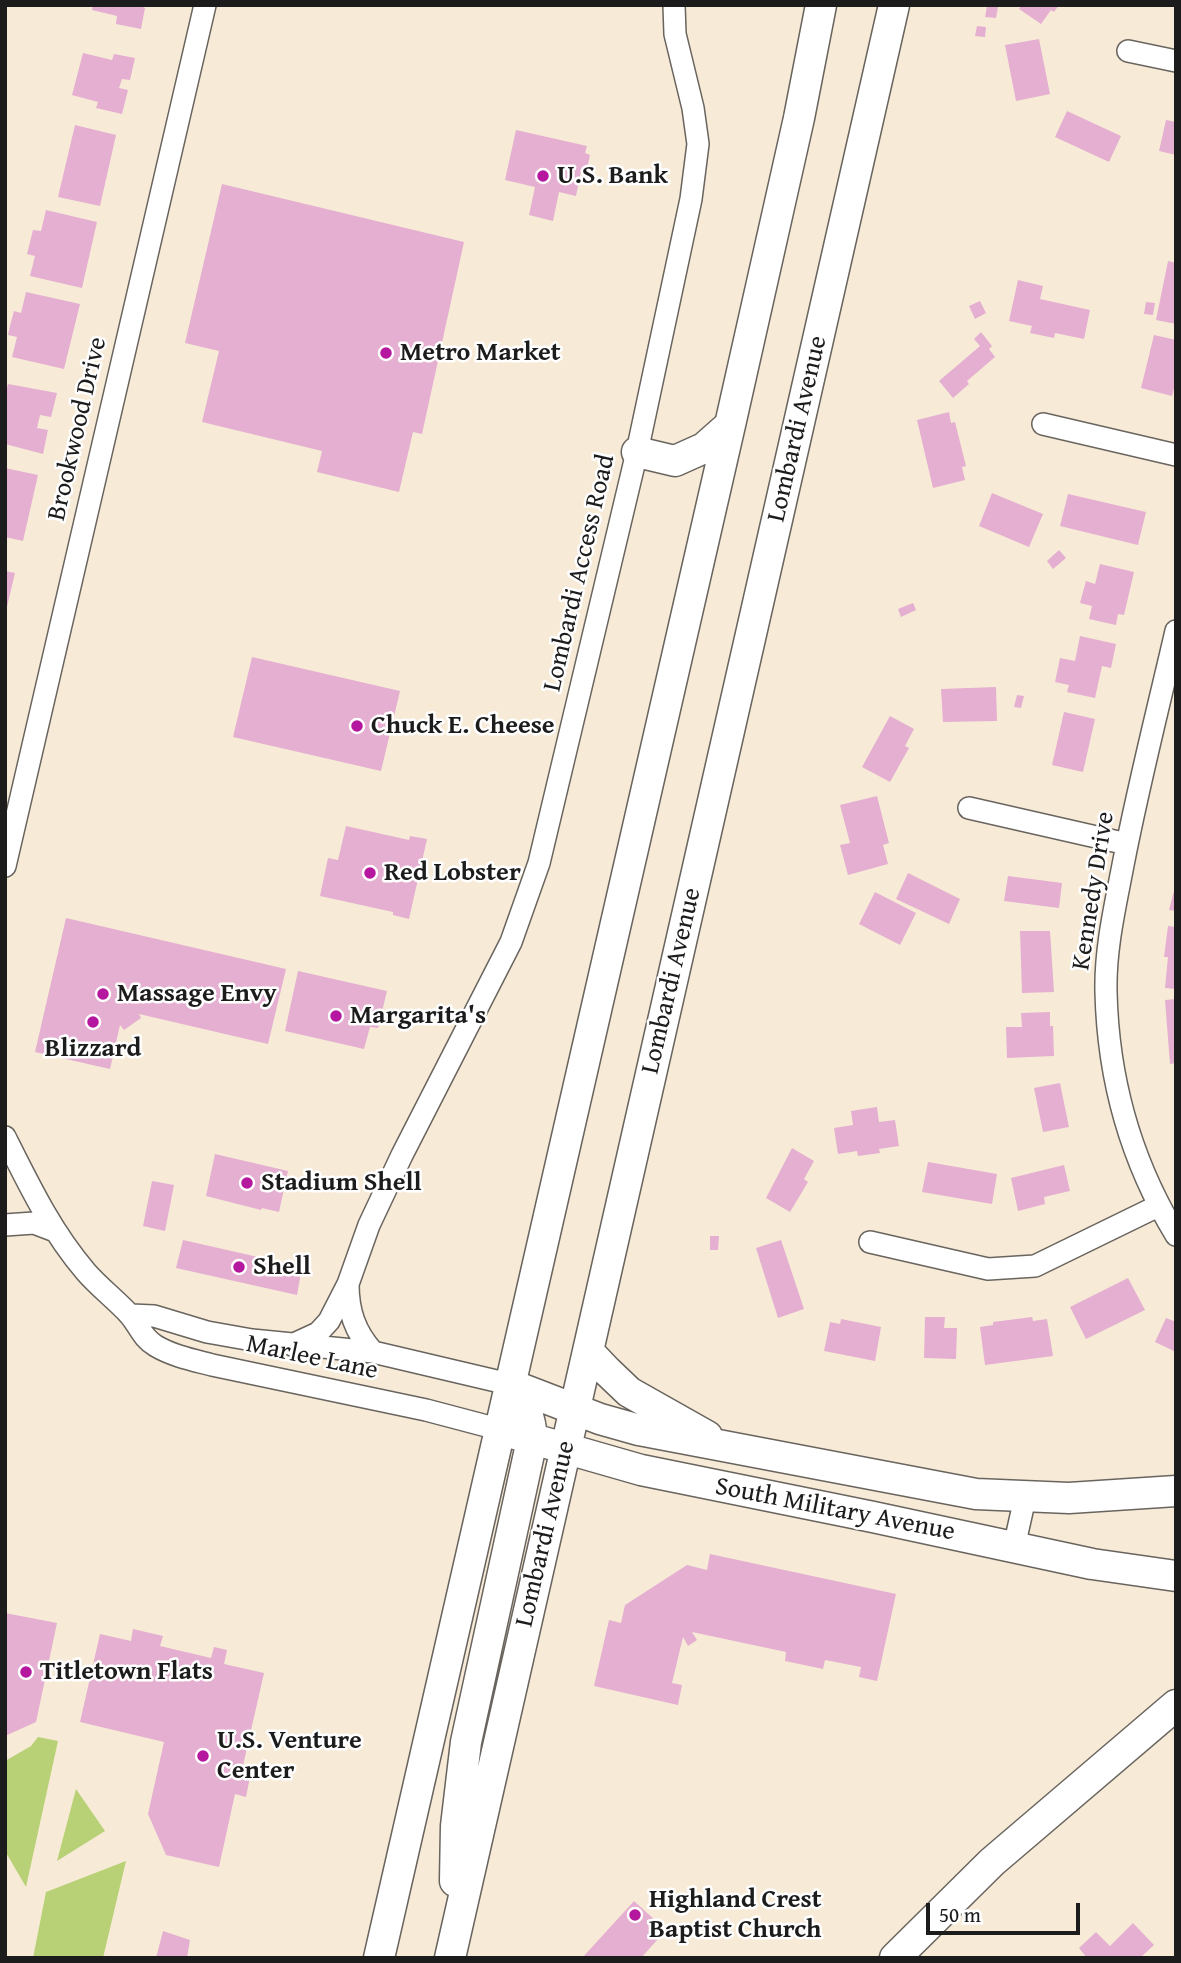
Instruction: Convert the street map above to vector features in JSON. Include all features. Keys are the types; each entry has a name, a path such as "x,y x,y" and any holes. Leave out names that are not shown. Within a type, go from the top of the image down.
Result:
{"main road":[{"path":"379,1958 730,425 799,118 821,5"},
{"name":"Lombardi Avenue","path":"450,1958 894,5"},
{"path":"637,453 675,461 704,449 730,425"},
{"path":"675,461 693,484 708,516"},
{"path":"589,1351 629,1392 680,1419 719,1444"},
{"path":"459,1923 454,1859 464,1756 532,1440 526,1408 509,1384"},
{"name":"South Military Avenue","path":"509,1384 575,1410 639,1430 935,1488 1025,1498 1100,1497 1176,1491"},
{"name":"South Military Avenue","path":"498,1429 641,1471 1120,1569 1176,1576"},
{"path":"895,1958 942,1909 1009,1847 1176,1705"}],"street":[{"name":"Brookwood Drive","path":"5,866 205,5"},
{"name":"Lombardi Access Road","path":"292,1345 313,1336 326,1326 348,1284 369,1225 392,1175 511,942 528,896 555,803 637,453 691,199 698,144 693,108 674,34 674,5"},
{"path":"1128,51 1176,61"},
{"path":"1043,425 1176,455"},
{"name":"Kennedy Drive","path":"1176,631 1127,844 1109,940 1106,990 1110,1049 1121,1106 1139,1162 1158,1206 1176,1235"},
{"path":"969,808 1127,844"},
{"name":"Marlee Lane","path":"5,1138 55,1231 87,1273 131,1315 140,1333 148,1341 184,1358 426,1410 498,1429"},
{"path":"870,1242 988,1269 1035,1266 1158,1206"},
{"path":"5,1225 34,1223 55,1231"},
{"name":"Lombardi Access Road","path":"348,1284 353,1320 373,1352"},
{"name":"Marlee Lane","path":"131,1315 154,1317 221,1335 373,1352 509,1384"},
{"path":"1014,1547 1025,1498"}],"green space":[{"path":"38,1737 58,1741 26,1887 5,1851 5,1761 31,1746"},
{"path":"76,1789 105,1831 57,1861"},
{"path":"126,1861 103,1958 33,1958 46,1892"}],"building":[{"path":"93,5 139,5 145,8 141,29 116,24 117,16 92,10"},
{"path":"1021,5 1059,5 1054,12 1051,10 1041,24 1019,9"},
{"path":"987,6 998,7 996,18 985,17"},
{"path":"977,26 986,27 985,37 975,36"},
{"path":"1039,39 1050,94 1016,101 1005,45"},
{"path":"83,53 112,60 114,54 135,58 130,80 122,79 119,88 128,90 122,114 96,108 98,102 72,95"},
{"path":"1067,111 1121,136 1109,162 1055,137"},
{"path":"1166,120 1176,122 1176,155 1159,151"},
{"path":"75,125 116,135 100,206 58,197"},
{"name":"U.S. Bank","path":"516,130 587,146 585,153 590,155 586,173 581,171 576,196 559,192 553,221 529,215 535,187 505,180"},
{"path":"222,184 464,242 422,434 413,432 399,492 317,472 322,451 202,422 219,351 185,343"},
{"path":"46,210 97,222 82,288 30,276 35,256 27,254 33,230 41,231"},
{"path":"1168,261 1176,263 1176,324 1156,320"},
{"path":"1018,280 1043,286 1040,299 1090,310 1084,339 1055,333 1054,338 1030,333 1032,326 1009,321"},
{"path":"26,292 80,304 64,369 12,357 17,337 8,335 14,311 21,313"},
{"path":"980,301 986,313 975,319 969,306"},
{"path":"1146,302 1155,303 1153,315 1144,314"},
{"path":"981,332 992,346 989,349 995,357 967,381 969,384 953,398 939,381 980,346 974,339"},
{"path":"1154,335 1176,340 1176,381 1172,396 1141,388"},
{"path":"8,384 57,393 51,417 40,415 37,428 48,430 43,454 5,444 5,395"},
{"path":"949,412 951,423 955,422 966,466 962,467 965,480 933,488 917,420"},
{"path":"5,468 38,475 23,541 5,537"},
{"path":"992,493 1043,514 1029,547 979,526"},
{"path":"1068,494 1146,512 1138,545 1060,526"},
{"path":"1059,550 1066,558 1053,569 1047,561"},
{"path":"1100,564 1134,572 1124,615 1118,614 1116,625 1089,619 1092,606 1080,603 1086,581 1095,584"},
{"path":"5,571 15,573 6,611 5,610"},
{"path":"913,603 916,610 901,617 898,609"},
{"path":"1080,636 1116,644 1111,668 1102,666 1095,698 1067,692 1069,685 1055,682 1060,658 1075,661"},
{"path":"252,657 400,691 381,771 233,737"},
{"path":"996,687 997,721 943,722 941,689"},
{"path":"1017,695 1024,696 1021,708 1014,707"},
{"path":"1064,712 1095,719 1083,772 1052,765"},
{"path":"890,716 914,729 905,746 909,748 890,782 862,767"},
{"path":"877,796 889,843 883,845 888,864 848,875 840,845 850,843 840,805"},
{"path":"346,826 409,840 410,836 427,839 409,919 393,915 393,912 320,896 328,858 338,860"},
{"path":"908,873 960,899 949,924 896,899"},
{"path":"1008,876 1062,883 1059,908 1004,901"},
{"path":"1176,887 1176,911 1169,910"},
{"path":"875,892 916,913 900,945 859,924"},
{"path":"66,918 286,969 268,1044 139,1014 141,1018 124,1030 120,1025 110,1069 35,1052"},
{"path":"1168,926 1176,927 1176,989 1165,988 1168,957 1164,957"},
{"path":"1020,931 1050,931 1054,992 1022,993"},
{"path":"298,971 387,991 378,1028 370,1027 364,1049 285,1031"},
{"path":"1176,999 1176,1063 1170,1064 1165,1000"},
{"path":"1050,1012 1054,1056 1007,1058 1006,1027 1022,1027 1021,1013"},
{"path":"1060,1083 1069,1127 1043,1132 1034,1088"},
{"path":"877,1107 879,1122 895,1120 899,1146 879,1149 880,1153 858,1156 857,1151 838,1154 834,1128 853,1125 851,1111"},
{"path":"792,1148 814,1161 804,1179 808,1182 790,1212 766,1198"},
{"name":"Stadium Shell","path":"215,1154 288,1171 279,1212 206,1196"},
{"path":"928,1162 997,1174 992,1204 922,1192"},
{"path":"1064,1165 1070,1191 1044,1197 1045,1204 1018,1211 1011,1178"},
{"path":"152,1181 174,1185 165,1231 143,1226"},
{"path":"710,1236 719,1236 718,1250 710,1250"},
{"name":"Shell","path":"183,1240 302,1267 297,1295 176,1268"},
{"path":"781,1240 804,1309 778,1318 756,1248"},
{"path":"1128,1278 1145,1310 1086,1339 1070,1307"},
{"path":"925,1317 945,1317 944,1328 957,1328 956,1359 924,1358"},
{"path":"1032,1317 1033,1321 1047,1319 1053,1356 985,1365 980,1327 993,1325 993,1322"},
{"path":"1166,1318 1176,1322 1176,1352 1155,1342"},
{"path":"841,1319 881,1327 875,1361 824,1351 830,1322 840,1324"},
{"path":"710,1554 896,1594 877,1681 859,1677 861,1667 825,1660 823,1669 785,1661 786,1652 692,1632 697,1640 688,1646 683,1637 672,1683 682,1685 678,1705 594,1686 609,1620 621,1623 625,1605 687,1565 707,1570"},
{"name":"Titletown Flats","path":"5,1613 57,1623 36,1722 5,1736"},
{"name":"U.S. Venture Center","path":"133,1629 163,1636 160,1646 211,1658 214,1647 227,1650 224,1664 264,1673 242,1770 251,1772 246,1797 235,1794 219,1867 166,1855 148,1814 164,1742 80,1722 100,1634 131,1641"},
{"name":"Highland Crest Baptist Church","path":"634,1901 666,1930 641,1958 582,1958"},
{"path":"1133,1923 1154,1945 1140,1958 1087,1958 1079,1948 1096,1932 1110,1946"},
{"path":"163,1931 190,1940 187,1958 156,1958"}],"place":[{"name":"U.S. Bank","path":"543,176"},
{"name":"Metro Market","path":"386,353"},
{"name":"Chuck E. Cheese","path":"357,726"},
{"name":"Red Lobster","path":"370,873"},
{"name":"Massage Envy","path":"103,994"},
{"name":"Margarita's","path":"336,1016"},
{"name":"Blizzard","path":"93,1022"},
{"name":"Stadium Shell","path":"247,1183"},
{"name":"Shell","path":"239,1267"},
{"name":"Titletown Flats","path":"26,1672"},
{"name":"U.S. Venture Center","path":"203,1756"},
{"name":"Highland Crest Baptist Church","path":"635,1915"}]}
